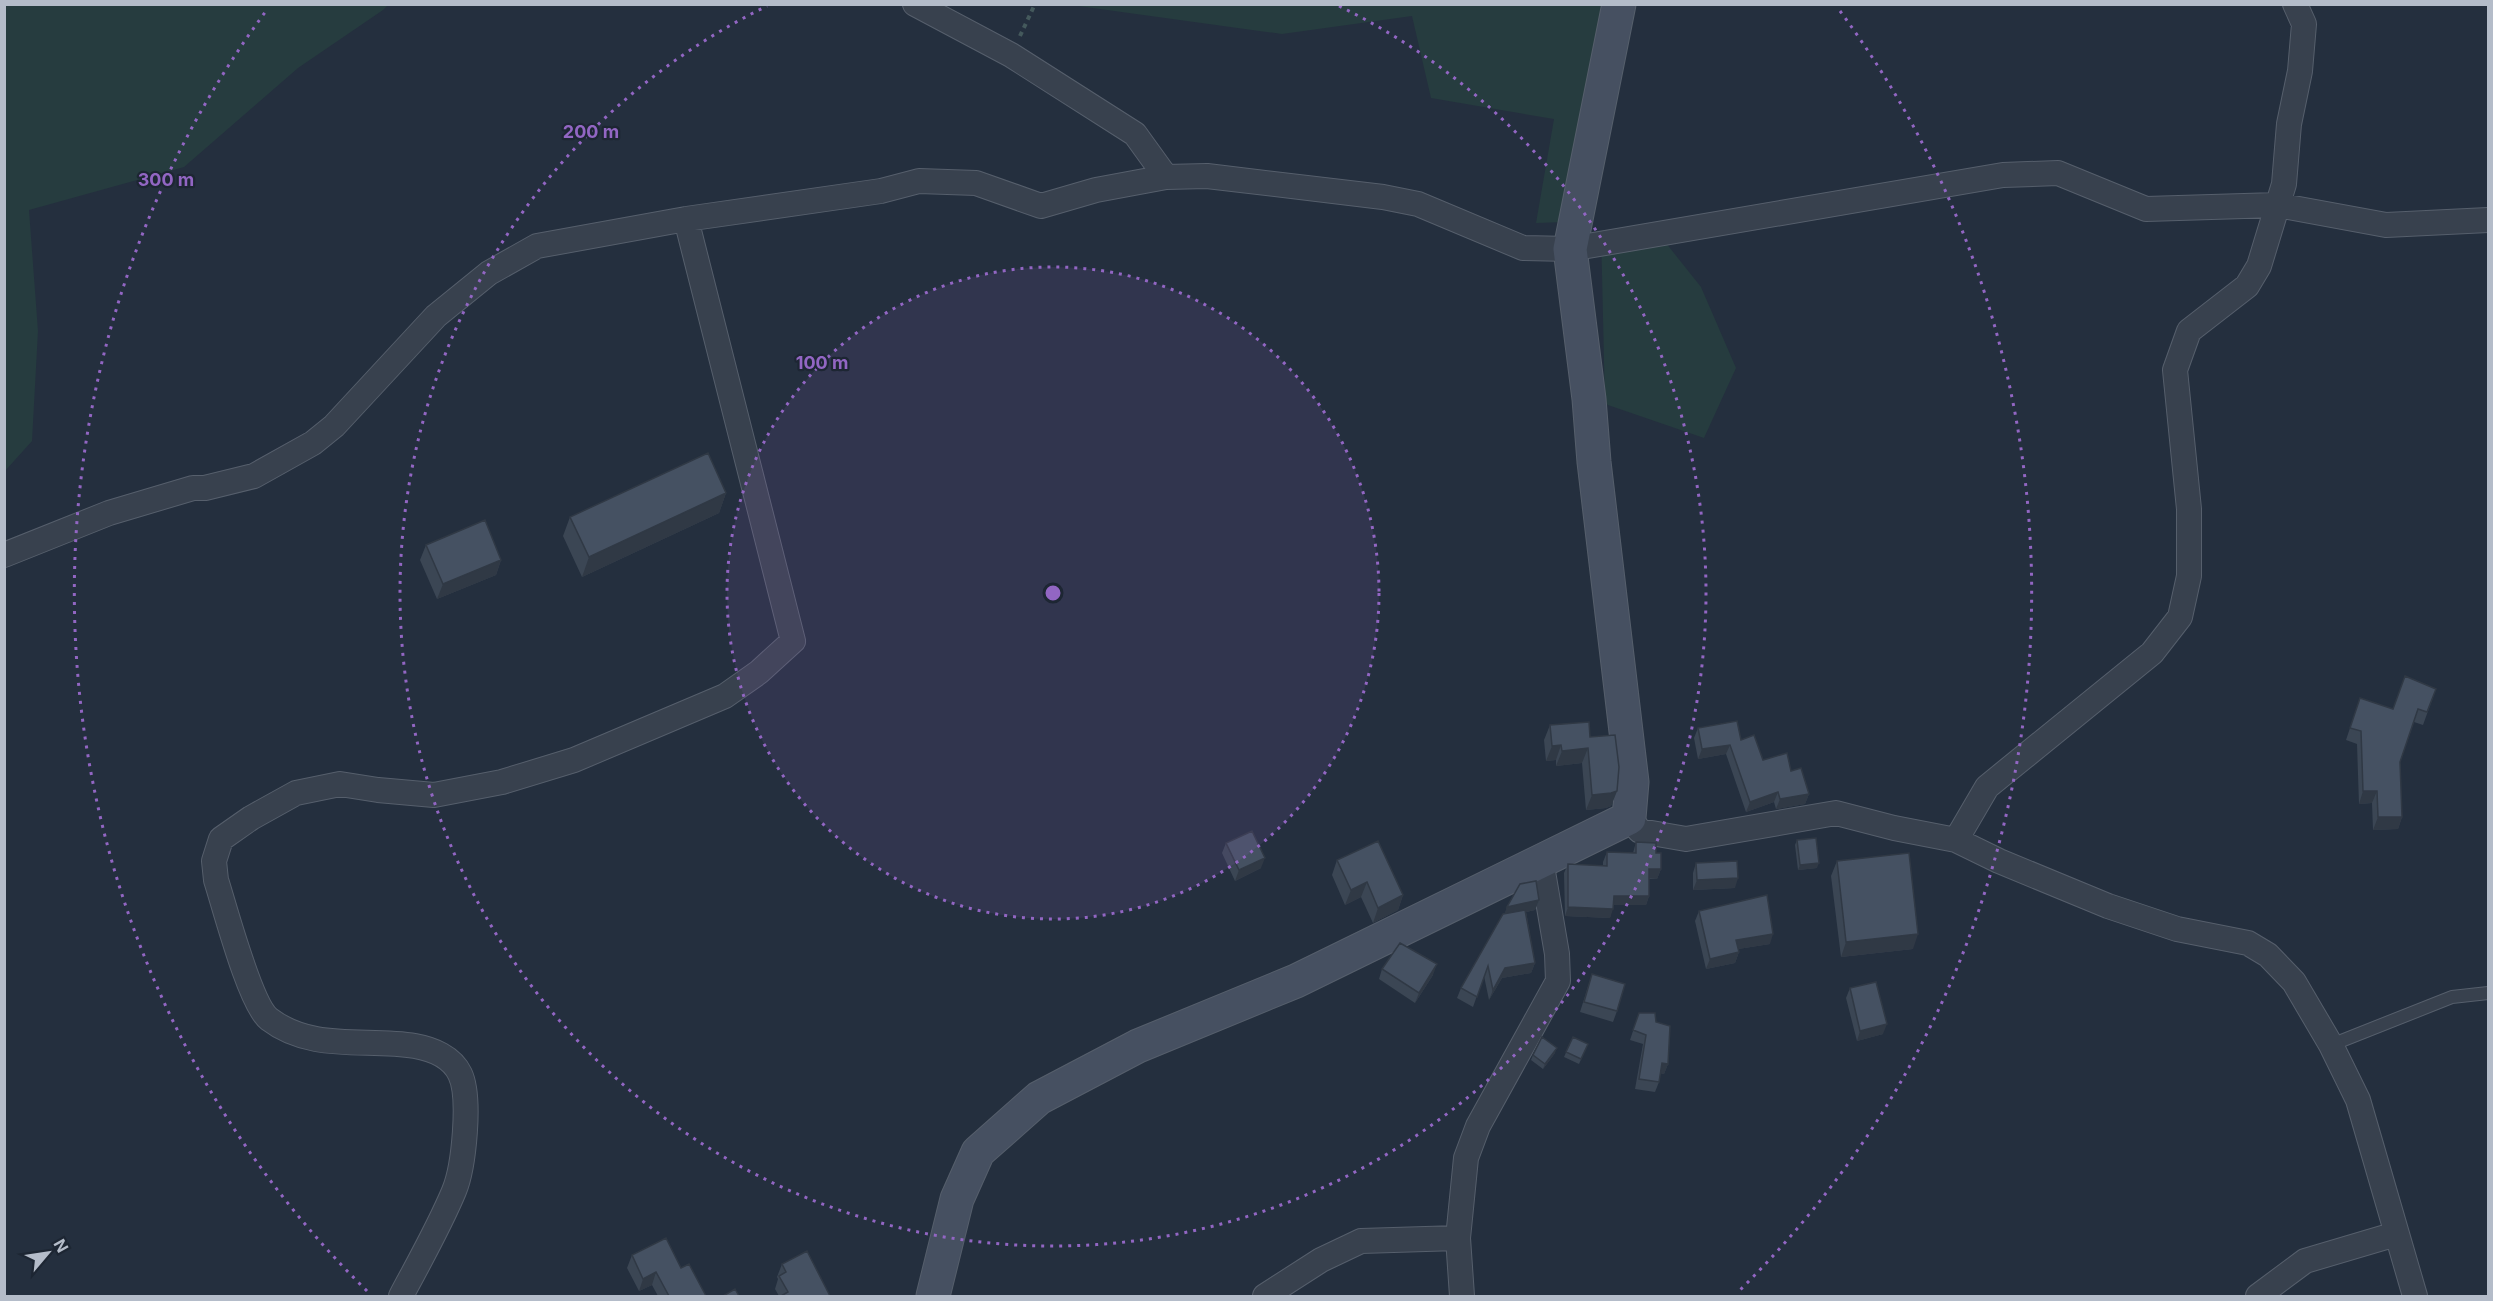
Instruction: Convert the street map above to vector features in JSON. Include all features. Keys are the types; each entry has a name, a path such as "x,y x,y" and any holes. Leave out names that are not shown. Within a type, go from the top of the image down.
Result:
{"street":[{"path":"915,4 1011,55 1135,134 1166,177"},
{"path":"1619,4 1570,249 1632,782 1629,818 1640,831 1686,839 1836,813 1894,828 1956,840 1999,861 2108,906 2177,929 2248,943 2268,955 2294,982 2331,1045 2358,1100 2415,1296"},
{"path":"1956,840 1987,787 2152,653 2180,617 2189,576 2189,509 2175,370 2189,331 2247,286 2259,266 2284,184 2289,124 2300,71 2304,24 2295,4"},
{"path":"4,555 109,513 193,488 205,488 254,476 313,443 334,426 436,316 489,273 537,246 686,219 881,191 919,181 976,183 1041,206 1096,190 1166,177 1229,178 1383,197 1418,204 1523,248 1570,249 2002,175 2058,173 2146,208 2277,205 2385,225 2488,220"},
{"path":"401,1296 455,1188 465,1141 464,1095 460,1074 446,1057 416,1046 334,1043 289,1031 268,1018 254,998 216,880 214,861 221,839 251,818 296,793 340,784 434,795 502,782 554,767 725,696 759,672 793,641 686,219"},
{"path":"933,1296 957,1199 978,1152 1039,1098 1138,1046 1296,981 1629,818"},
{"path":"1462,1296 1458,1238 1466,1158 1478,1126 1558,981 1557,954 1541,860"},
{"path":"2258,1296 2305,1261 2396,1234"},
{"path":"1265,1296 1322,1260 1361,1241 1458,1238"}],"lane":[{"path":"2331,1045 2452,997 2488,993"}],"path":[{"path":"1011,55 1035,4"}],"green space":[{"path":"5,4 388,5 298,68 184,167 29,210 38,331 32,441 5,471"},
{"path":"1071,5 1604,5 1564,222 1536,223 1554,119 1431,98 1412,16 1282,34"},
{"path":"1650,223 1701,287 1736,368 1704,438 1605,404 1601,231"}],"building":[{"path":"708,453 726,493 589,557 570,517"},
{"path":"485,520 501,560 443,584 426,545"},
{"path":"2405,676 2436,689 2427,712 2418,709 2400,762 2402,817 2378,817 2377,791 2363,791 2361,731 2350,728 2360,698 2393,709"},
{"path":"1737,721 1741,740 1754,735 1763,760 1787,753 1791,771 1801,768 1809,794 1780,799 1778,792 1750,802 1730,745 1702,749 1698,728"},
{"path":"1589,722 1590,737 1615,735 1619,767 1617,791 1592,795 1588,748 1562,751 1561,745 1552,746 1550,725"},
{"path":"1252,831 1265,858 1239,870 1226,843"},
{"path":"1816,838 1819,863 1800,865 1797,840"},
{"path":"1378,841 1403,895 1378,908 1367,882 1351,890 1337,860"},
{"path":"1636,842 1656,843 1656,853 1661,853 1661,869 1649,869 1649,896 1614,896 1613,909 1568,907 1568,864 1607,866 1607,852 1636,853"},
{"path":"1909,853 1918,934 1846,942 1837,861"},
{"path":"1737,861 1738,878 1697,880 1696,863"},
{"path":"1536,881 1539,900 1507,907 1520,884"},
{"path":"1767,895 1773,934 1736,940 1739,952 1710,959 1699,911"},
{"path":"1525,910 1535,963 1505,968 1493,990 1488,966 1477,997 1461,988 1503,914"},
{"path":"1400,943 1437,964 1419,993 1382,969"},
{"path":"1592,974 1625,984 1617,1011 1584,1002"},
{"path":"1876,982 1887,1024 1860,1031 1850,988"},
{"path":"1639,1013 1655,1013 1656,1022 1670,1026 1668,1064 1662,1063 1659,1082 1639,1079 1646,1035 1633,1030"},
{"path":"1542,1037 1557,1048 1545,1064 1533,1055"},
{"path":"1573,1037 1588,1044 1581,1059 1566,1052"},
{"path":"666,1238 681,1268 689,1264 706,1296 669,1296 656,1272 643,1279 632,1255"},
{"path":"807,1251 830,1296 781,1296 788,1292 779,1276 786,1272 782,1264"},
{"path":"735,1289 739,1296 723,1296"}]}
